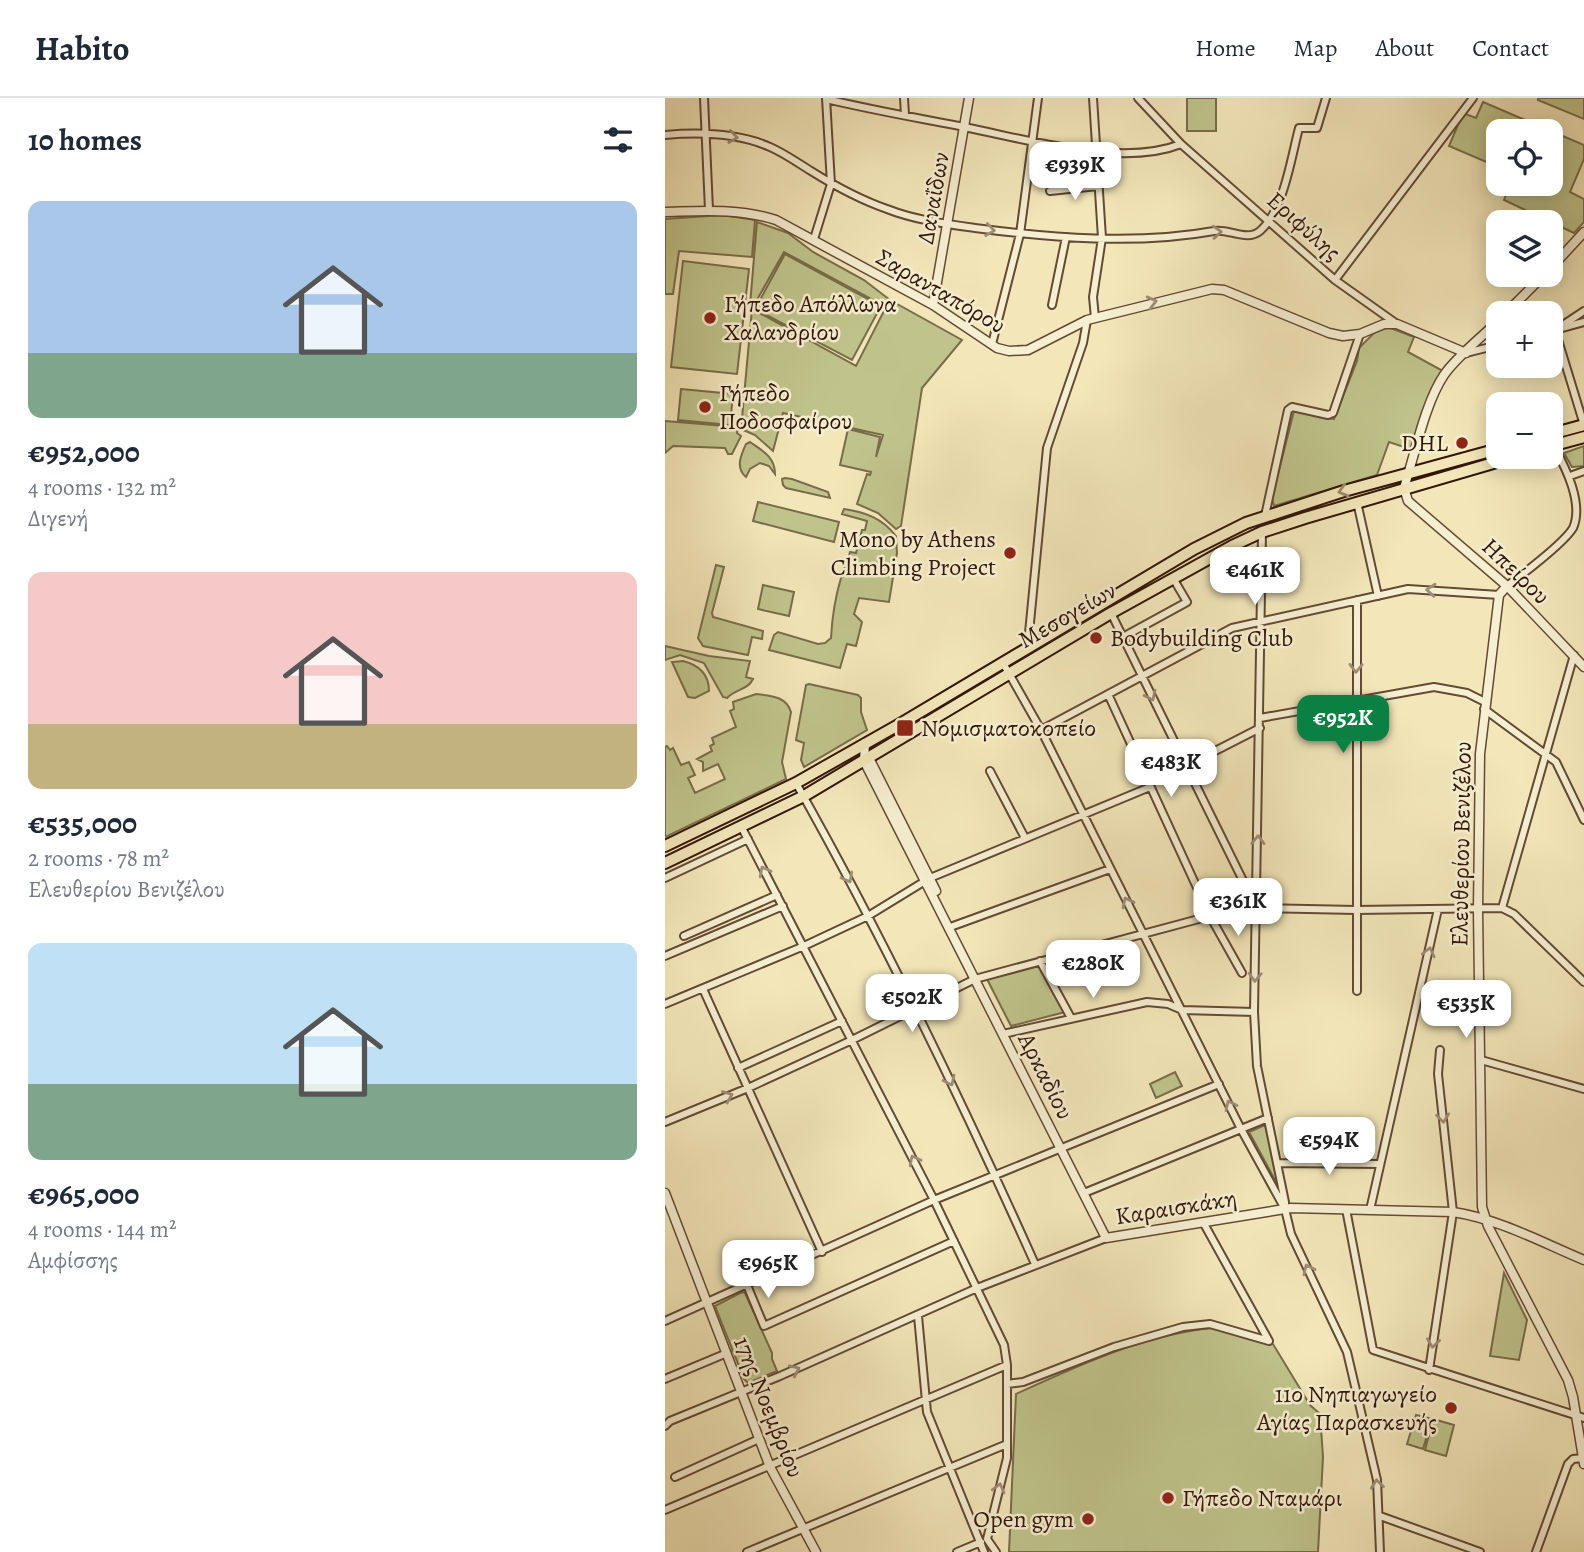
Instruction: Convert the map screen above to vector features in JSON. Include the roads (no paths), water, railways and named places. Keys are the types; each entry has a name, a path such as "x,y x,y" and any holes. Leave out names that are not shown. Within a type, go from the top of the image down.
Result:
{"main road":[{"path":"1563,436 1584,425"},
{"path":"1563,440 1584,437"},
{"name":"Μεσογείων","path":"665,846 796,783 1194,549 1265,516 1344,491 1486,452"},
{"name":"Μεσογείων","path":"665,863 804,796 1111,613 1262,532 1486,465"}],"street":[{"path":"704,98 709,211"},
{"path":"904,98 905,115"},
{"name":"Δαναΐδων","path":"933,305 969,98"},
{"path":"992,344 1020,234 1038,98"},
{"path":"1034,644 1029,633 1047,448 1091,319 1102,238 1093,98"},
{"name":"Εριφύλης","path":"1138,98 1181,144 1335,280 1397,324 1466,353"},
{"path":"665,135 707,134 743,139 770,147 831,184 887,209 918,219 1020,234 1066,237 1190,235 1223,230 1251,235 1259,233 1270,220 1277,206 1299,128 1315,129 1326,98"},
{"path":"1335,280 1472,98"},
{"path":"814,239 831,184 826,99 1096,152 1159,149 1181,144"},
{"path":"1050,191 1098,186"},
{"name":"Σαρανταπόρου","path":"665,212 739,211 790,226 933,305 997,348 1009,351 1028,350 1091,319 1200,290 1218,289 1329,333 1343,336 1360,334 1384,324 1397,324"},
{"path":"1563,255 1584,232"},
{"path":"1052,305 1066,237"},
{"path":"1518,301 1532,287"},
{"path":"1563,324 1584,311"},
{"path":"1563,327 1584,322"},
{"path":"1409,473 1436,388 1450,367 1486,333"},
{"path":"1265,516 1289,410 1292,407 1330,415 1333,413 1360,334"},
{"path":"1466,353 1486,348"},
{"path":"1563,361 1584,425"},
{"path":"1041,730 1232,628 1357,600 1421,589 1499,595 1574,527 1577,500 1563,463"},
{"path":"1570,476 1584,471"},
{"name":"Ηπείρου","path":"1409,473 1408,487 1417,507 1507,586 1583,664"},
{"path":"1357,502 1378,596"},
{"path":"1262,532 1254,1012 1257,1066 1291,1234 1347,1352 1375,1469 1380,1516 1380,1552"},
{"path":"1123,637 1187,602 1173,579"},
{"name":"Ελευθερίου Βενιζέλου","path":"1499,595 1480,754 1478,910 1482,1207 1486,1222 1568,1380 1580,1416 1583,1461"},
{"path":"1357,600 1357,990"},
{"path":"1111,613 1257,908"},
{"path":"1502,908 1574,655"},
{"path":"1003,663 1041,730 1241,1129 1285,1209"},
{"path":"1260,718 1434,687 1467,694 1559,766 1584,820"},
{"path":"1108,694 1210,916 1241,973"},
{"path":"1186,766 1260,728"},
{"path":"865,743 866,760"},
{"name":"Αρκαδίου","path":"866,760 1109,1237"},
{"path":"990,771 1025,838"},
{"path":"796,783 915,1009 1035,1264"},
{"path":"665,1004 868,916 927,879 1150,787"},
{"path":"742,828 934,1200 1003,1345 1007,1365 1006,1458 987,1539 996,1552"},
{"path":"665,878 748,839"},
{"path":"953,926 1110,869"},
{"name":"Αρκαδίου","path":"927,879 977,978"},
{"path":"684,936 777,895"},
{"path":"665,956 783,906"},
{"path":"665,1122 748,1088 852,1040 977,978 1210,916 1257,908 1502,908 1514,914 1584,982"},
{"path":"1370,1209 1438,909"},
{"path":"1040,961 1071,1018"},
{"path":"703,989 822,1252"},
{"path":"1005,1033 1147,1002 1168,1004 1182,1010 1254,1012"},
{"path":"739,1068 842,1021"},
{"path":"1429,1370 1453,1212 1438,1074 1440,1050"},
{"path":"1481,1060 1584,1089"},
{"path":"665,1321 934,1200 1219,1084"},
{"path":"1086,1192 1268,1118"},
{"path":"1278,1163 1380,1164"},
{"name":"17ης Νοεμβρίου","path":"665,1193 770,1467 816,1552"},
{"name":"Καραισκάκη","path":"1109,1237 1285,1209 1453,1212 1500,1225 1584,1260"},
{"path":"1346,1209 1373,1350 1580,1416"},
{"path":"1007,1384 1023,1382 1114,1347 1184,1327 1210,1324 1269,1341 1203,1222"},
{"path":"665,1426 670,1421 918,1316 977,1288 1109,1237"},
{"path":"747,1285 764,1326 954,1241"},
{"path":"918,1316 927,1412 951,1466 983,1552"},
{"path":"665,1379 727,1353"},
{"path":"665,1510 1007,1365"},
{"path":"675,1476 759,1439"},
{"path":"747,1552 1006,1444"},
{"path":"1536,1552 1568,1464 1573,1459 1583,1461"},
{"path":"1380,1516 1480,1552"},
{"path":"957,1552 987,1539"}],"place":[{"name":"Γήπεδο Απόλλωνα Χαλανδρίου","path":"710,318"},
{"name":"Γήπεδο Ποδοσφαίρου","path":"705,407"},
{"name":"DHL","path":"1462,443"},
{"name":"Mono by Athens Climbing Project","path":"1010,553"},
{"name":"Bodybuilding Club","path":"1096,638"},
{"name":"Νομισματοκοπείο","path":"905,728"},
{"name":"11ο Νηπιαγωγείο Αγίας Παρασκευής","path":"1451,1408"},
{"name":"Γήπεδο Νταμάρι","path":"1168,1498"},
{"name":"Open gym","path":"1088,1519"}]}
